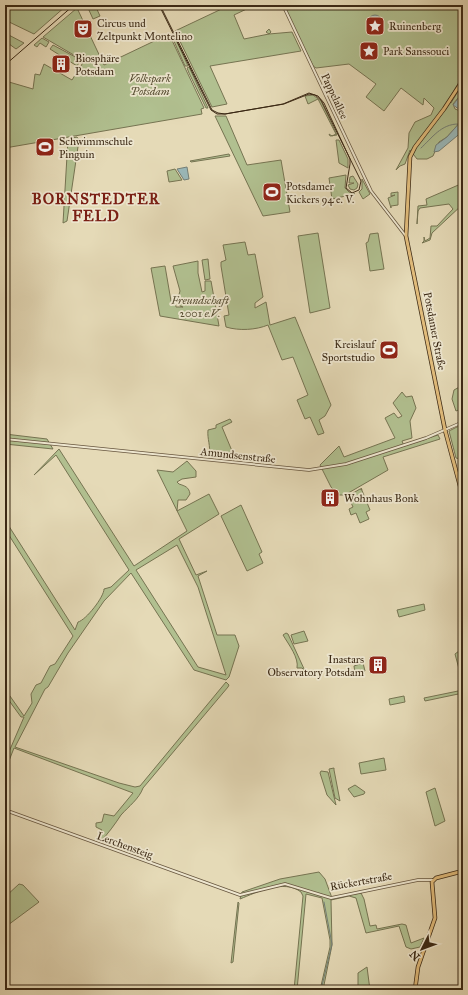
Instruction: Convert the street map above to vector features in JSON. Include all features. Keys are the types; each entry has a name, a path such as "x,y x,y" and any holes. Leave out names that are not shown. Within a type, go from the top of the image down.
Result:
{"main road":[{"name":"Potsdamer Straße","path":"463,80 444,110 415,146 410,157 408,167 406,236 445,430 463,497"},
{"name":"Rückertstraße","path":"433,880 463,871"},
{"path":"415,990 418,967 435,917 431,885 433,880"}],"street":[{"name":"Pappelallee","path":"283,5 373,195 406,236"},
{"name":"Amundsenstraße","path":"5,439 309,470 346,464 445,430 463,422"},
{"name":"Lerchensteig","path":"5,810 240,895"},
{"name":"Rückertstraße","path":"240,895 285,884 331,898 418,880 433,880"}],"green space":[{"path":"5,5 66,6 34,34 5,20"},
{"path":"91,5 95,5 100,16 93,19 88,8"},
{"name":"Volkspark Potsdam","path":"230,5 255,5 234,15 244,39 269,34 292,32 301,51 210,66 227,104 212,107 175,31"},
{"name":"Park Sanssouci","path":"283,5 463,5 463,75 448,101 451,103 463,83 463,92 453,104 455,109 463,112 463,119 447,137 439,142 433,156 427,159 417,159 410,150 405,164 396,170 408,148 409,133 415,122 431,115 434,108 424,98 423,105 401,88 384,111 366,97 376,84 349,64 316,68 313,66"},
{"name":"Volkspark Potsdam","path":"77,8 104,65 169,34 204,108 201,109 202,114 5,148 5,78 9,82 33,89 35,74 40,75 44,64 72,80 84,61 43,37"},
{"path":"269,29 271,32 269,34 266,32"},
{"path":"5,33 24,43 16,49 5,41"},
{"path":"42,38 49,42 46,47 40,43 37,47 34,45"},
{"path":"174,38 188,66 185,66 173,39"},
{"path":"53,45 81,60 78,60 80,61 77,66 50,49"},
{"path":"189,67 208,108 206,108 189,73 187,68"},
{"path":"313,95 321,101 337,135 333,136 336,134 318,99 308,104 305,96"},
{"name":"Potsdamer Kickers 94 e. V.","path":"215,116 226,116 247,165 281,160 290,212 263,216"},
{"path":"77,137 79,140 67,221 63,223 68,139"},
{"path":"336,140 339,140 348,159 348,168 339,163"},
{"path":"229,154 230,156 190,161"},
{"path":"175,169 182,180 169,182 167,171"},
{"path":"346,175 345,188 349,192 355,194 332,199 329,178"},
{"path":"353,176 358,184 357,188 354,190 350,189 348,185 354,183 349,183 350,177"},
{"path":"362,179 370,194 363,199 359,192 362,189"},
{"path":"463,183 463,204 432,233 430,240 422,243 424,241 424,237 425,241 430,238 431,226 437,226 453,209 449,204 420,208 418,211 417,224 418,206 427,205 426,199"},
{"path":"398,192 398,205 391,206 391,208 388,198 395,195 391,196 391,193"},
{"path":"318,233 330,308 310,313 298,236"},
{"path":"378,233 384,269 370,271 366,243 368,242 370,234"},
{"path":"245,242 248,255 255,254 263,297 255,303 255,308 266,302 270,325 295,317 331,405 325,416 319,420 324,433 318,435 310,417 305,419 297,400 308,395 293,357 282,360 268,325 247,329 226,327 224,316 229,315 221,266 221,262 226,260 223,245"},
{"path":"208,259 210,279 205,280 202,260"},
{"name":"Freundschaft 2001 e.V.","path":"198,261 198,273 202,292 205,291 205,281 211,281 219,326 160,316 151,268 165,266 171,301 175,300 176,307 183,307 180,306 178,298 180,291 173,266"},
{"path":"463,385 463,408 456,411 452,399 454,390"},
{"path":"402,392 406,397 412,396 416,408 410,421 412,438 402,441 404,446 438,435 440,439 383,457 388,470 344,495 338,495 331,487 320,465 339,446 344,457 395,438 385,418 394,413 398,418 402,416 393,403"},
{"path":"230,419 232,422 222,427 235,458 209,455 210,449 208,430 216,428 216,425"},
{"path":"463,424 463,471 460,459 456,458 449,431"},
{"path":"5,434 47,439 53,449 5,444"},
{"path":"59,449 134,566 187,531 177,511 209,494 219,514 179,539 196,575 207,571 198,576 217,635 235,635 239,646 229,677 226,680 194,670 131,573 104,601 68,653 48,687 45,689 15,747 119,783 135,787 140,786 226,682 229,685 100,842 97,838 102,830 96,827 96,823 102,822 104,814 114,816 133,793 14,748 5,771 5,761 24,717 21,717 5,695 5,689 24,716 32,703 31,694 36,685 41,683 50,666 55,664 73,636 5,529 5,520 75,630 78,622 90,613 98,602 104,589 111,587 129,570 56,455 34,475","holes":["177,545 198,587 226,675 198,667 136,570"]},
{"path":"187,461 196,471 196,477 182,479 177,482 188,488 190,494 186,500 178,500 177,511 157,470 173,472"},
{"path":"360,489 362,490 370,510 366,512 369,519 360,523 356,513 351,515 349,509 353,507 348,496"},
{"path":"241,505 262,552 259,554 263,563 247,571 221,516"},
{"path":"424,604 425,610 399,617 397,610"},
{"path":"304,631 308,641 294,644 291,635"},
{"path":"286,633 288,634 305,671 302,668 297,668 295,656 283,635"},
{"path":"459,651 463,662 462,680 455,654"},
{"path":"363,663 365,671 355,673 354,666"},
{"path":"463,690 463,693 425,701 424,698"},
{"path":"404,696 405,702 390,705 389,699"},
{"path":"384,758 386,770 361,774 359,763"},
{"path":"334,768 340,801 335,798 329,769"},
{"path":"321,771 328,772 336,805 327,795 320,773"},
{"path":"355,785 365,792 364,794 354,797 348,789"},
{"path":"435,788 445,821 435,826 426,792"},
{"path":"319,872 325,879 332,898 361,893 364,899 370,926 376,925 377,929 402,924 406,925 411,943 424,938 420,947 411,949 406,947 399,926 366,933 356,898 349,896 331,900 332,945 323,990 320,990 330,947 330,940 322,898 306,894 297,990 294,990 303,896 301,892 294,888 287,887 270,888 240,899 242,892 280,879"},
{"path":"19,884 23,885 39,902 8,925 5,924 5,897"},
{"path":"238,902 233,962 231,963"},
{"path":"367,967 370,990 358,990 358,973"}],"water":[{"path":"375,15 380,17 382,22 380,27 375,29 370,27 368,22 370,17"},
{"path":"463,92 463,112 453,105"},
{"path":"463,119 463,131 439,151 434,152 436,145 447,137"},
{"path":"187,167 189,179 184,180 177,169"}],"waterway":[{"path":"388,10 394,5"},
{"path":"421,148 442,129 447,126 458,124"},
{"path":"321,990 332,944 324,902"}],"tram line":[{"path":"5,65 74,5"},
{"path":"159,5 211,110 217,114 225,114 284,104 309,94 315,95 321,100 361,181 359,190 352,193 346,188 350,159 324,103 318,96 309,93 283,104 225,114 212,110 160,5"}],"place":[{"name":"Ruinenberg","path":"375,26"},
{"name":"Circus und Zeltpunkt Montelino","path":"83,29"},
{"name":"Park Sanssouci","path":"369,51"},
{"name":"Biosphäre Potsdam","path":"61,64"},
{"name":"Schwimmschule Pinguin","path":"45,147"},
{"name":"Potsdamer Kickers 94 e. V.","path":"272,192"},
{"name":"Kreislauf Sportstudio","path":"389,350"},
{"name":"Wohnhaus Bonk","path":"330,498"},
{"name":"Inastars Observatory Potsdam","path":"378,665"}],"district":[{"name":"BORNSTEDTER FELD","path":"96,208"}]}
